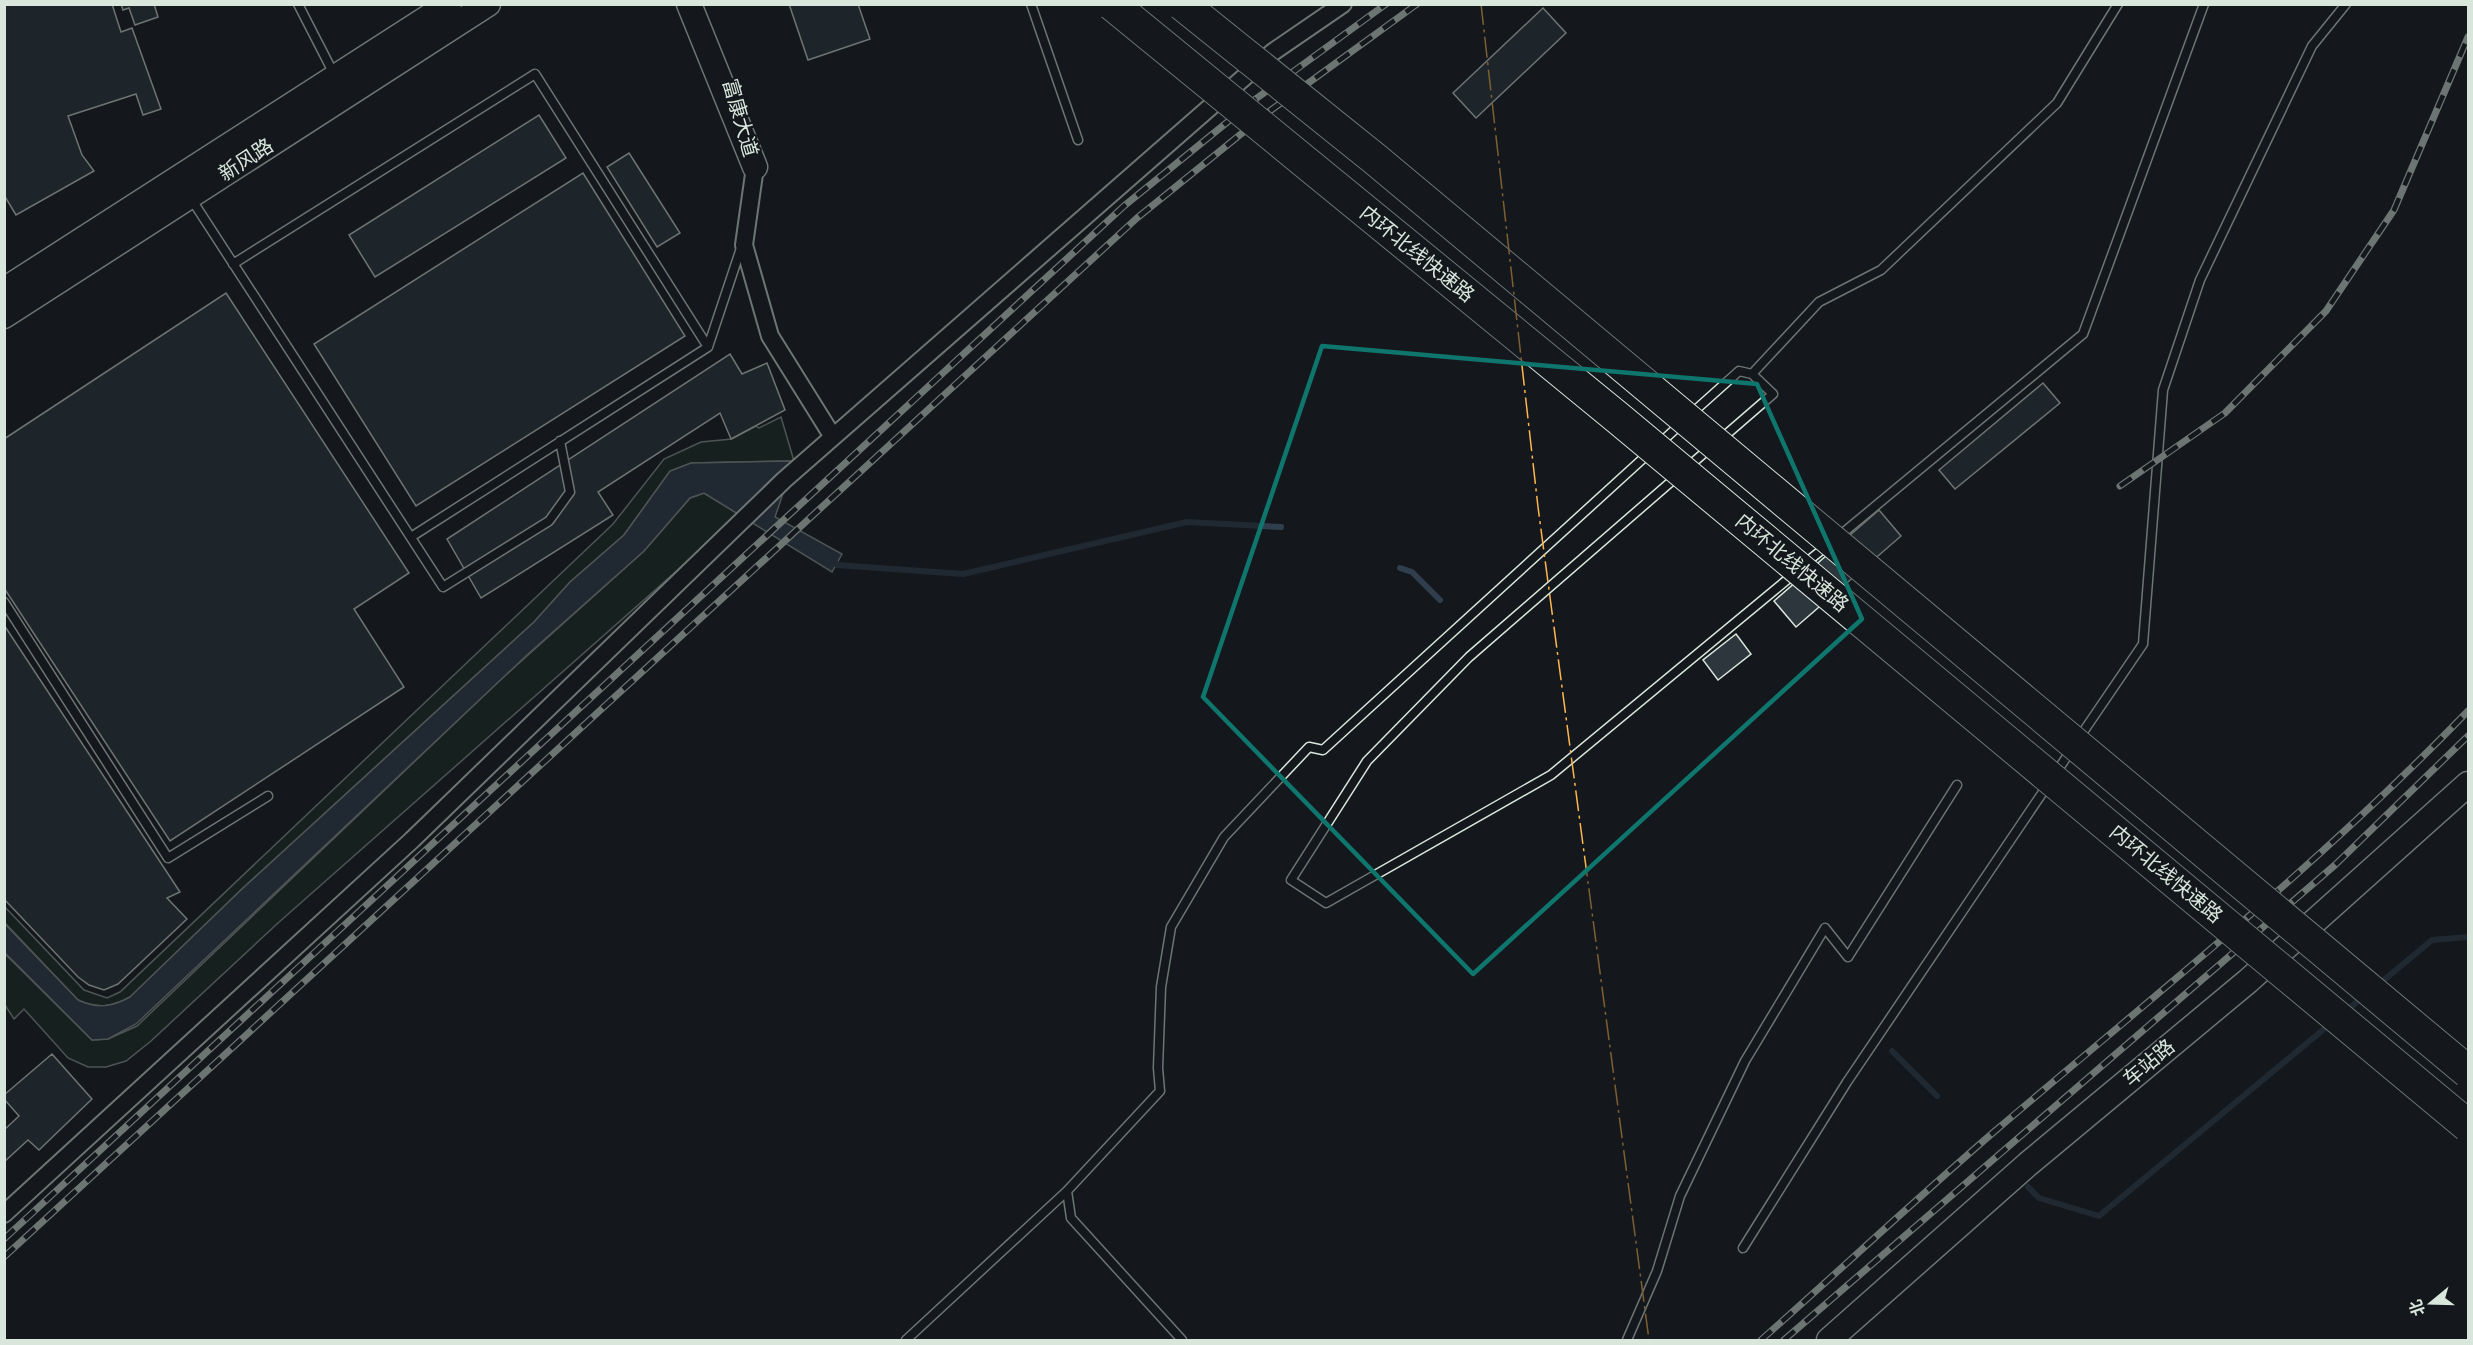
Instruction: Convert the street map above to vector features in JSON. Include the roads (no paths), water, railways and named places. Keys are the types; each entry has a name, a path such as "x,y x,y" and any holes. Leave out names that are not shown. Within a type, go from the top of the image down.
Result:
{"highway":[{"name":"内环北线快速路","path":"1112,4 1627,426 2469,1126"},
{"path":"1182,4 1385,167 2469,1072"}],"main road":[{"name":"新风路","path":"4,290 449,4"},
{"name":"新风路","path":"4,316 488,4"},
{"name":"富康大道","path":"689,4 754,167"},
{"name":"富康大道","path":"706,4 754,167"},
{"name":"车站路","path":"1829,1341 2028,1164 2248,981 2469,784"}],"street":[{"path":"4,1214 412,840 784,480 1273,52 1343,4"},
{"path":"754,167 744,245 770,336 832,437"}],"lane":[{"path":"298,4 336,77"},
{"path":"1031,4 1078,140"},
{"path":"1752,374 1819,302 1881,270 2057,103 2118,4"},
{"path":"906,1341 1066,1191 1160,1091 1161,987 1171,927 1224,837 1309,747 1323,750 1738,371 1752,374 1773,394 1469,657 1368,761 1291,880 1326,903 1551,775 2083,334 2204,4"},
{"path":"1743,1248 1854,1072 2143,644 2163,390 2205,270 2312,46 2346,4"},
{"path":"233,264 535,74 708,347"},
{"path":"190,196 443,586 549,521 570,492 560,441"},
{"path":"411,537 708,347 746,232"},
{"path":"4,602 168,858 268,796"},
{"path":"1627,1341 1657,1271 1680,1196 1745,1061 1825,928 1848,957 1957,785"},
{"path":"1066,1191 1071,1218 1182,1341"}],"water":[{"path":"794,461 775,517 842,554 832,572 704,493 690,498 644,551 527,655 136,1024 108,1039 92,1040 5,953 4,923 78,1000 104,1006 130,997 243,888 534,622 570,582 624,535 670,471 691,463"}],"waterway":[{"path":"832,558 837,565 963,574 1187,522 1281,527"},
{"path":"1400,568 1412,572 1440,600"},
{"path":"2378,985 2432,940 2468,937"},
{"path":"2345,1012 2363,997"},
{"path":"2028,1187 2039,1198 2099,1216 2330,1024"},
{"path":"1892,1051 1937,1096"}],"railway":[{"path":"4,1239 1124,206 1257,98 1386,4"},
{"path":"4,1257 1137,218 1267,113 1417,4"},
{"path":"2120,486 2225,413 2326,311 2394,210 2468,37"},
{"path":"1761,1340 1965,1157 2296,875 2412,767 2468,711"},
{"path":"1784,1340 2335,865 2468,736"}]}
